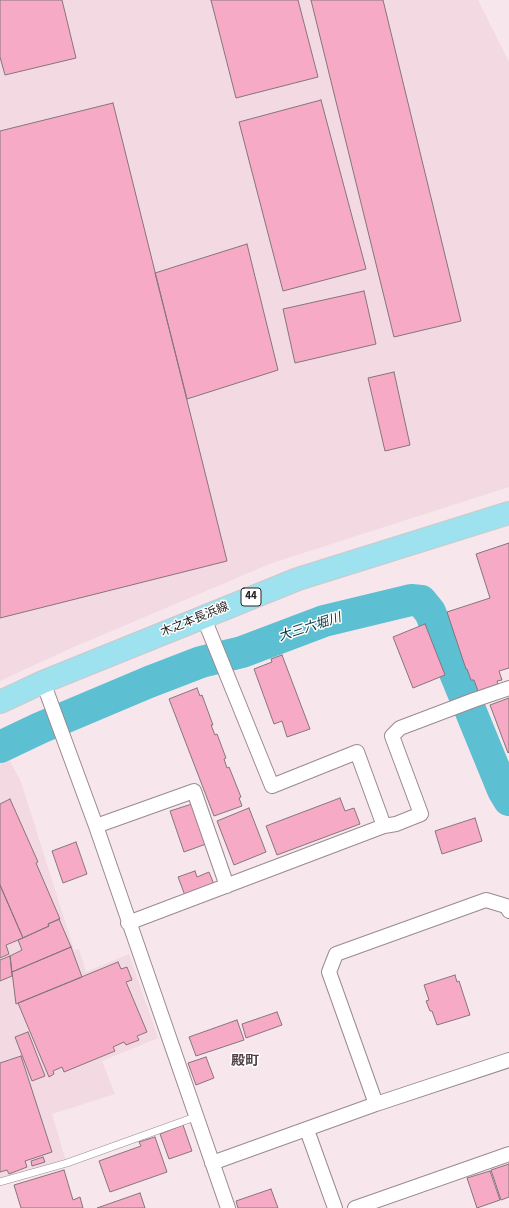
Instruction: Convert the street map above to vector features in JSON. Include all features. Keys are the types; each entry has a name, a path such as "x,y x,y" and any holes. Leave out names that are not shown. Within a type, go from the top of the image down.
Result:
{"main road":[{"name":"木之本長浜線","path":"0,702 43,682 203,616 298,579 509,513"}],"street":[{"path":"203,616 272,786 357,752 384,826"},
{"path":"43,682 96,826 195,1117 228,1208"},
{"path":"128,923 384,826 396,824 421,814 392,736 400,728 509,688"},
{"path":"96,826 194,791 227,886"},
{"path":"376,1104 329,972 336,954 486,900 506,906 509,911"},
{"path":"212,1163 376,1104 509,1060"},
{"path":"307,1130 335,1208"},
{"path":"355,1208 509,1154"}],"lane":[{"path":"0,1182 26,1176 68,1163 195,1117"}],"shaded area":[{"path":"0,0 478,0 509,62 509,487 272,563 69,649 0,681"},
{"path":"9,759 21,782 74,950 79,949 86,972 129,954 158,1038 102,1061 115,1094 52,1114 66,1161 0,1179 0,763"}],"building":[{"path":"0,0 62,0 76,58 5,75 0,57"},
{"path":"211,0 298,0 318,77 236,98"},
{"path":"311,0 383,0 461,321 394,337"},
{"path":"321,100 366,269 283,291 239,122"},
{"path":"113,103 227,561 0,618 0,131"},
{"path":"247,244 278,370 187,399 155,273"},
{"path":"364,291 376,344 295,363 283,309"},
{"path":"394,372 410,445 385,451 368,378"},
{"path":"509,543 509,668 499,671 502,680 497,681 498,684 478,691 474,680 471,680 466,669 447,612 490,598 476,554"},
{"path":"425,624 445,675 413,688 393,637"},
{"path":"282,655 310,729 287,737 282,721 274,724 254,669 272,662 271,659"},
{"path":"197,688 200,696 202,695 213,725 211,725 215,735 217,734 226,758 224,759 227,768 229,767 241,797 239,798 242,806 214,816 169,699"},
{"path":"509,698 509,752 508,753 490,705"},
{"path":"340,798 345,811 354,808 360,824 277,855 266,826"},
{"path":"10,799 38,862 36,863 60,919 48,924 49,926 23,938 0,885 0,804"},
{"path":"192,804 206,844 184,852 170,811"},
{"path":"249,808 266,852 234,865 217,821"},
{"path":"475,818 482,841 442,854 435,831"},
{"path":"76,842 87,874 63,883 52,851"},
{"path":"195,871 197,877 209,872 215,887 186,898 178,877"},
{"path":"0,885 23,938 6,945 9,954 0,958"},
{"path":"59,919 71,947 12,972 10,956 22,950 18,940 49,926 48,924"},
{"path":"71,947 82,977 16,1004 12,972"},
{"path":"10,956 12,976 0,981 0,960"},
{"path":"118,962 121,969 127,967 132,980 126,982 147,1032 137,1036 139,1040 126,1045 124,1042 113,1047 115,1051 64,1072 62,1067 53,1071 54,1074 49,1077 18,1003"},
{"path":"455,975 457,982 459,981 470,1015 437,1025 432,1011 430,1011 426,1001 429,1000 424,985"},
{"path":"277,1012 282,1025 246,1038 242,1024"},
{"path":"237,1020 244,1040 196,1056 189,1037"},
{"path":"28,1032 45,1076 32,1081 15,1037"},
{"path":"21,1056 52,1152 25,1161 27,1167 9,1174 7,1170 0,1172 0,1063"},
{"path":"206,1057 214,1078 196,1085 188,1063"},
{"path":"183,1125 192,1151 169,1159 160,1134"},
{"path":"155,1137 167,1172 110,1192 99,1161 141,1146 139,1142"},
{"path":"43,1157 45,1162 32,1166 31,1161"},
{"path":"509,1164 509,1197 501,1200 491,1170"},
{"path":"64,1170 73,1200 80,1197 83,1208 21,1208 14,1185"},
{"path":"490,1171 500,1200 477,1208 467,1178"},
{"path":"271,1189 278,1208 238,1208 236,1201"},
{"path":"140,1193 145,1208 97,1208"}],"waterway":[{"name":"大三六堀川","path":"0,747 40,728 149,682 201,662 242,652 324,621 411,600 421,601 430,612 503,790 509,800"}],"district":[{"name":"殿町","path":"245,1062"}]}
